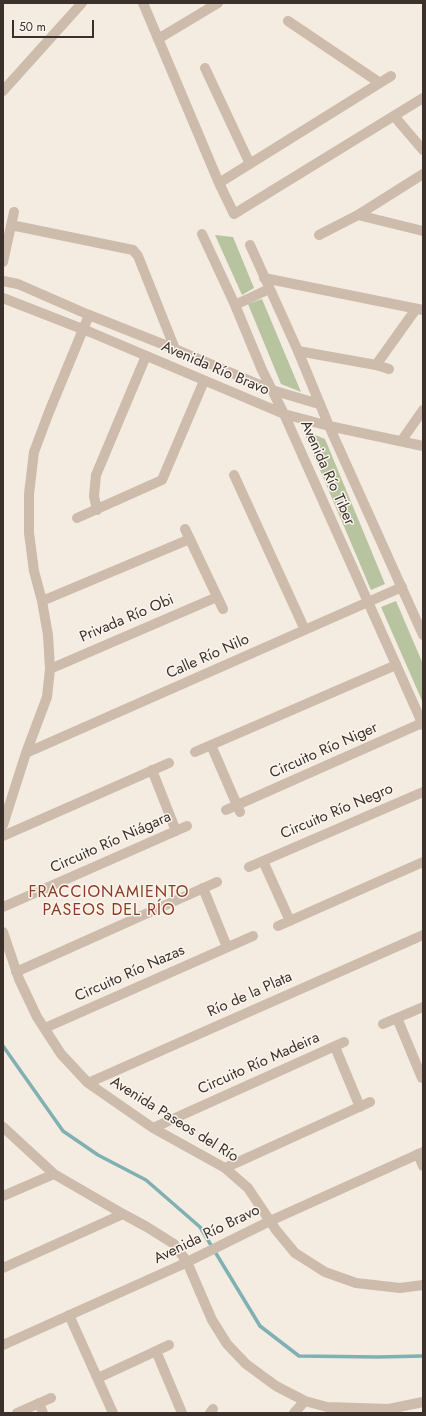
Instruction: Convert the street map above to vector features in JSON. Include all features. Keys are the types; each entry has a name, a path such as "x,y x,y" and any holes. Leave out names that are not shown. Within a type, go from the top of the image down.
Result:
{"street":[{"path":"3,91 82,3"},
{"path":"143,3 219,183 234,214 423,98"},
{"path":"158,39 218,3"},
{"path":"288,21 380,83"},
{"path":"205,68 250,164"},
{"path":"219,183 391,76"},
{"path":"394,116 423,150"},
{"path":"319,235 358,215 423,174"},
{"path":"3,262 14,212"},
{"path":"358,215 423,231"},
{"path":"11,225 133,250 138,256 175,349"},
{"name":"Avenida Río Tiber","path":"202,234 235,305 262,370 284,414 423,724"},
{"name":"Avenida Río Tiber","path":"250,245 268,289 298,351 329,426 423,635"},
{"path":"264,278 420,310 376,365"},
{"name":"Avenida Río Bravo","path":"3,280 18,284 89,316 175,349 272,390 320,404"},
{"path":"235,305 268,289"},
{"name":"Avenida Río Bravo","path":"3,298 284,414 329,426 402,440 423,446"},
{"path":"3,825 26,753 47,696 50,669 48,635 42,601 34,571 29,533 29,494 34,452 48,412 89,316"},
{"path":"298,351 376,365 389,369"},
{"path":"97,510 94,496 96,475 146,356"},
{"path":"78,518 162,480 204,381"},
{"path":"402,440 423,410"},
{"path":"234,475 305,630"},
{"path":"186,529 223,609"},
{"path":"42,601 190,539"},
{"name":"Calle Río Nilo","path":"26,753 402,587"},
{"name":"Privada Río Obi","path":"50,669 217,597"},
{"path":"195,752 396,665"},
{"name":"Circuito Río Niger","path":"226,810 239,809 423,724"},
{"path":"211,745 239,809"},
{"path":"3,836 169,763"},
{"path":"152,770 176,831"},
{"name":"Circuito Río Negro","path":"249,867 423,792"},
{"name":"Circuito Río Niágara","path":"3,907 187,826"},
{"path":"263,861 290,921"},
{"path":"278,926 423,862"},
{"path":"16,972 217,882"},
{"path":"203,888 227,947"},
{"name":"Avenida Paseos del Río","path":"3,932 16,972 37,1017 60,1054 88,1083 153,1128 225,1168 248,1188 270,1221 295,1253 325,1272 356,1283 400,1288 423,1285"},
{"name":"Río de la Plata","path":"88,1083 423,935"},
{"name":"Circuito Río Nazas","path":"45,1028 253,936"},
{"path":"384,1024 423,1007"},
{"path":"397,1018 420,1079"},
{"path":"335,1047 344,1042"},
{"name":"Circuito Río Madeira","path":"153,1128 335,1047 360,1107"},
{"path":"225,1168 370,1102"},
{"path":"3,1127 54,1174 174,1244 187,1262 212,1320 227,1344 246,1364 276,1386 326,1410 389,1411 423,1402"},
{"path":"420,1153 423,1166"},
{"name":"Avenida Río Bravo","path":"3,1345 198,1257 270,1221 420,1153"},
{"path":"3,1196 54,1174"},
{"path":"3,1268 123,1214"},
{"path":"69,1315 114,1413"},
{"path":"98,1378 169,1345"},
{"path":"156,1351 182,1413"},
{"path":"17,1413 41,1408 52,1398"},
{"path":"294,1413 305,1401"}],"green space":[{"path":"215,235 233,237 254,288 242,295"},
{"path":"262,299 301,392 281,384 248,304"},
{"path":"303,430 325,439 385,584 371,590"},
{"path":"396,601 423,664 423,703 381,607"}],"waterway":[{"path":"3,1046 63,1131 98,1155 146,1180 200,1227 260,1326 299,1356 423,1356"}],"district":[{"name":"FRACCIONAMIENTO PASEOS DEL RÍO","path":"109,902"}]}
